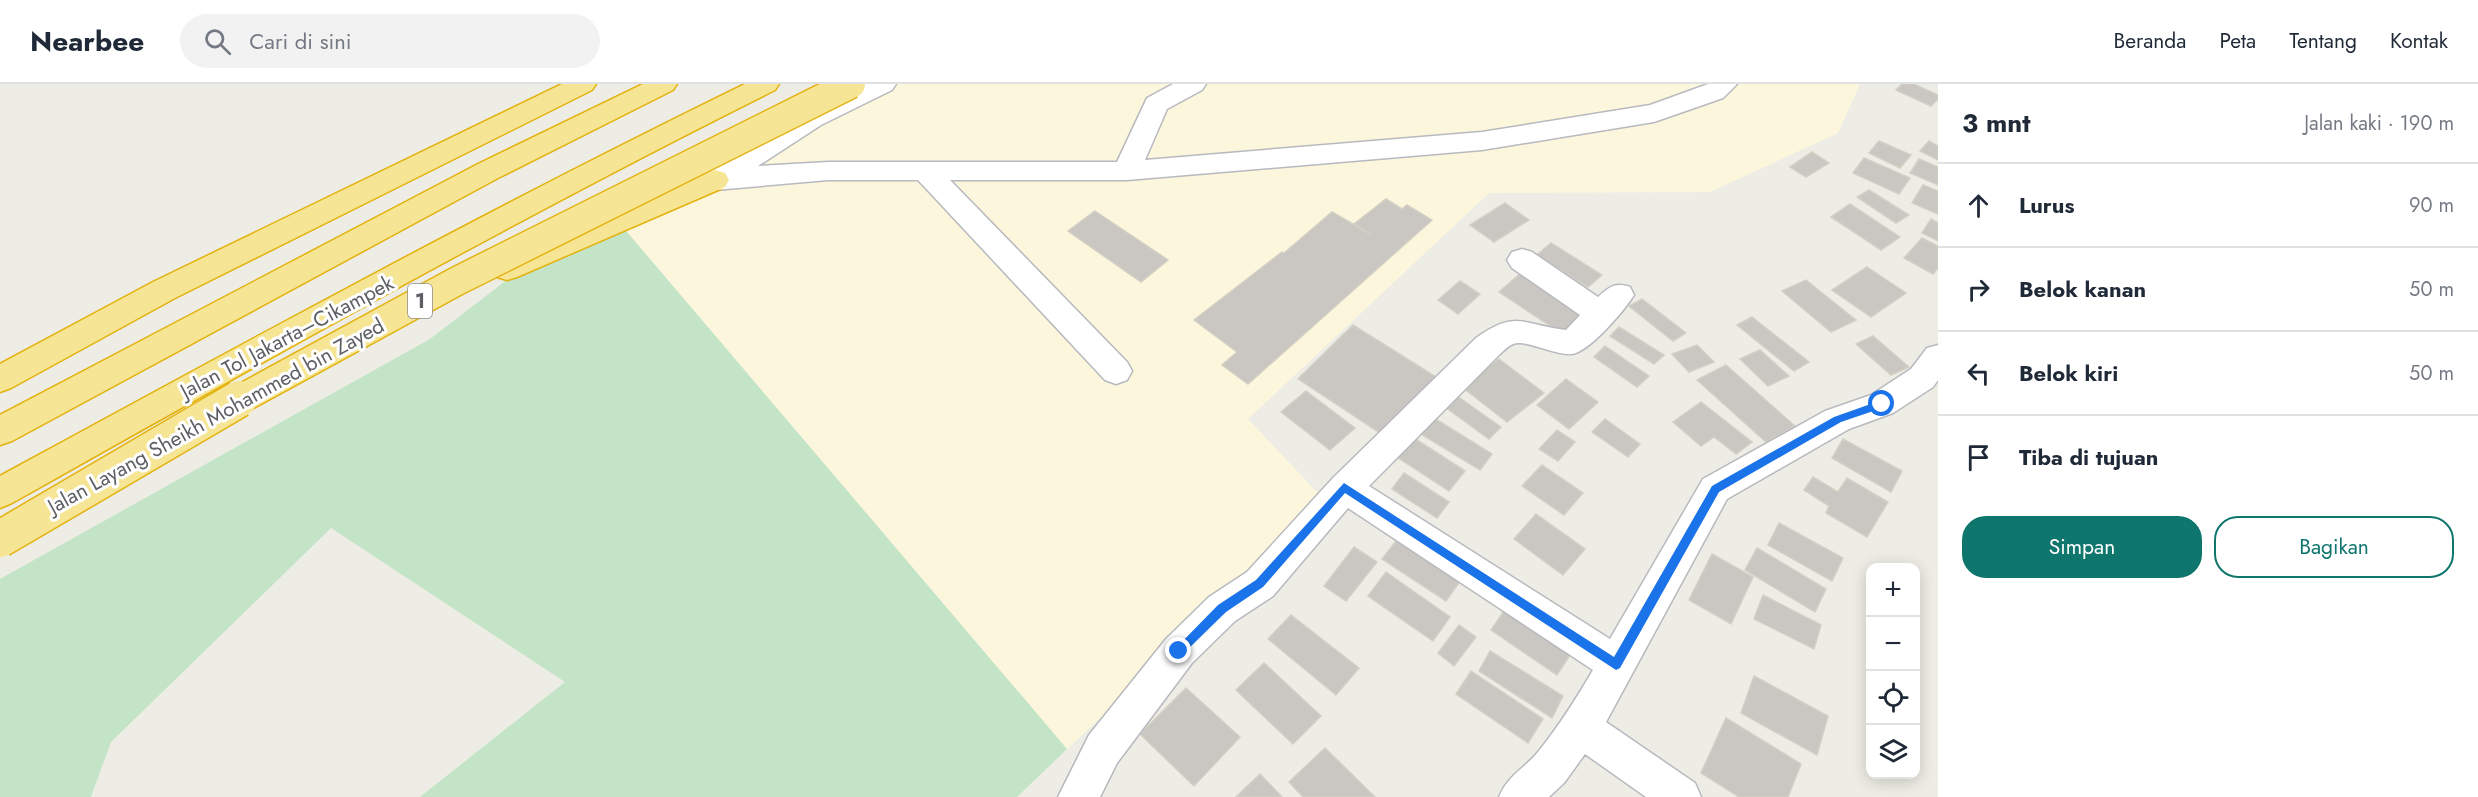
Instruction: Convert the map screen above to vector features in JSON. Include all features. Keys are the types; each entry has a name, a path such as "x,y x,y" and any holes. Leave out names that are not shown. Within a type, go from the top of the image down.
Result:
{"highway":[{"path":"0,379 164,290 583,84"},
{"path":"0,431 488,171 664,84"},
{"name":"Jalan Tol Jakarta–Cikampek","path":"0,493 258,350 681,126 766,84"},
{"name":"Jalan Layang Sheikh Mohammed bin Zayed","path":"0,539 223,408 457,281 851,84"},
{"path":"258,350 345,332 413,308 715,180"}],"street":[{"path":"715,180 812,119 882,84"},
{"path":"1127,171 1156,104 1193,84"},
{"path":"715,180 758,174 828,171 1127,171 1365,149 1482,141 1654,112 1714,92 1724,84"},
{"path":"924,170 1116,371"},
{"path":"1078,797 1109,740 1179,651 1222,609 1260,584 1344,488 1487,347 1507,333 1525,331 1561,343 1573,342 1611,305 1522,260"},
{"path":"1519,797 1551,769 1581,728 1715,489 1837,420 1882,404 1922,378 1938,357"},
{"path":"1344,488 1616,664"},
{"path":"1581,728 1681,797"}],"shaded area":[{"path":"846,84 1860,84 1838,133 1710,192 1489,193 1248,419 1331,507 1067,749 604,205"}],"green space":[{"path":"604,205 1067,749 1017,797 420,797 565,682 331,528 111,742 91,797 0,797 0,579 430,339"}],"building":[{"path":"1902,84 1914,84 1938,95 1938,99 1931,106 1896,90"},
{"path":"1879,141 1911,155 1900,168 1869,153"},
{"path":"1929,141 1938,146 1938,160 1920,151"},
{"path":"1812,152 1829,163 1806,177 1790,167"},
{"path":"1864,158 1910,178 1899,194 1853,173"},
{"path":"1919,159 1938,167 1938,185 1910,173"},
{"path":"1923,185 1938,191 1938,214 1912,203"},
{"path":"1869,190 1909,215 1896,223 1857,197"},
{"path":"1386,199 1402,209 1407,205 1432,220 1248,384 1222,365 1237,352 1194,320 1282,252 1284,253 1332,212 1372,235 1354,224"},
{"path":"1505,203 1529,220 1494,242 1470,225"},
{"path":"1850,204 1900,237 1881,250 1831,217"},
{"path":"1095,211 1168,260 1141,282 1068,231"},
{"path":"1931,219 1938,223 1938,241 1922,233"},
{"path":"1922,238 1938,246 1938,268 1933,274 1904,258"},
{"path":"1551,243 1602,275 1588,287 1537,255"},
{"path":"1867,267 1906,293 1871,317 1832,290"},
{"path":"1521,273 1589,316 1567,337 1499,292"},
{"path":"1806,280 1856,320 1831,332 1782,291"},
{"path":"1460,281 1480,294 1458,314 1438,300"},
{"path":"1642,299 1686,333 1673,341 1629,306"},
{"path":"1752,317 1809,362 1794,371 1737,325"},
{"path":"1353,325 1436,377 1383,435 1298,379"},
{"path":"1619,327 1664,355 1654,364 1610,336"},
{"path":"1873,336 1909,367 1891,375 1856,344"},
{"path":"1697,345 1714,362 1689,372 1672,354"},
{"path":"1605,346 1649,376 1637,387 1594,357"},
{"path":"1760,350 1789,376 1768,386 1740,359"},
{"path":"1499,359 1544,393 1507,422 1462,387"},
{"path":"1726,365 1795,426 1766,442 1697,380"},
{"path":"1566,379 1598,402 1569,429 1537,405"},
{"path":"1306,391 1355,428 1330,450 1281,412"},
{"path":"1450,391 1501,427 1489,439 1438,402"},
{"path":"1701,402 1752,442 1736,454 1714,437 1701,446 1673,422"},
{"path":"1434,418 1492,454 1480,470 1421,434"},
{"path":"1605,419 1640,444 1628,457 1592,432"},
{"path":"1557,430 1575,442 1558,461 1539,449"},
{"path":"1414,438 1465,471 1449,491 1397,457"},
{"path":"1843,439 1902,471 1891,492 1832,458"},
{"path":"1542,465 1583,493 1564,515 1522,486"},
{"path":"1404,473 1449,502 1437,518 1392,489"},
{"path":"1813,477 1838,492 1847,478 1888,502 1867,537 1826,513 1829,506 1804,490"},
{"path":"1536,514 1585,549 1563,575 1514,539"},
{"path":"1779,523 1843,558 1832,581 1768,545"},
{"path":"1400,536 1463,577 1446,601 1382,559"},
{"path":"1354,547 1377,562 1346,601 1324,586"},
{"path":"1757,548 1826,589 1815,612 1745,570"},
{"path":"1712,554 1753,577 1731,624 1689,600"},
{"path":"1386,572 1450,617 1433,641 1368,596"},
{"path":"1763,595 1821,625 1814,649 1754,619"},
{"path":"1508,605 1574,649 1557,675 1491,630"},
{"path":"1291,615 1359,668 1336,695 1268,639"},
{"path":"1459,625 1476,637 1454,666 1438,653"},
{"path":"1490,651 1563,696 1552,718 1479,671"},
{"path":"1264,663 1321,716 1293,744 1236,690"},
{"path":"1471,671 1543,719 1528,743 1456,694"},
{"path":"1754,676 1828,716 1817,755 1741,713"},
{"path":"1186,688 1240,737 1194,786 1140,734"},
{"path":"1726,718 1801,764 1788,797 1739,797 1701,773"},
{"path":"1325,748 1375,797 1303,797 1289,782"},
{"path":"1260,774 1282,797 1236,797"}],"route":[{"path":"1179,651 1222,609 1260,584 1344,488 1616,664 1715,489 1837,420 1882,404"}]}
